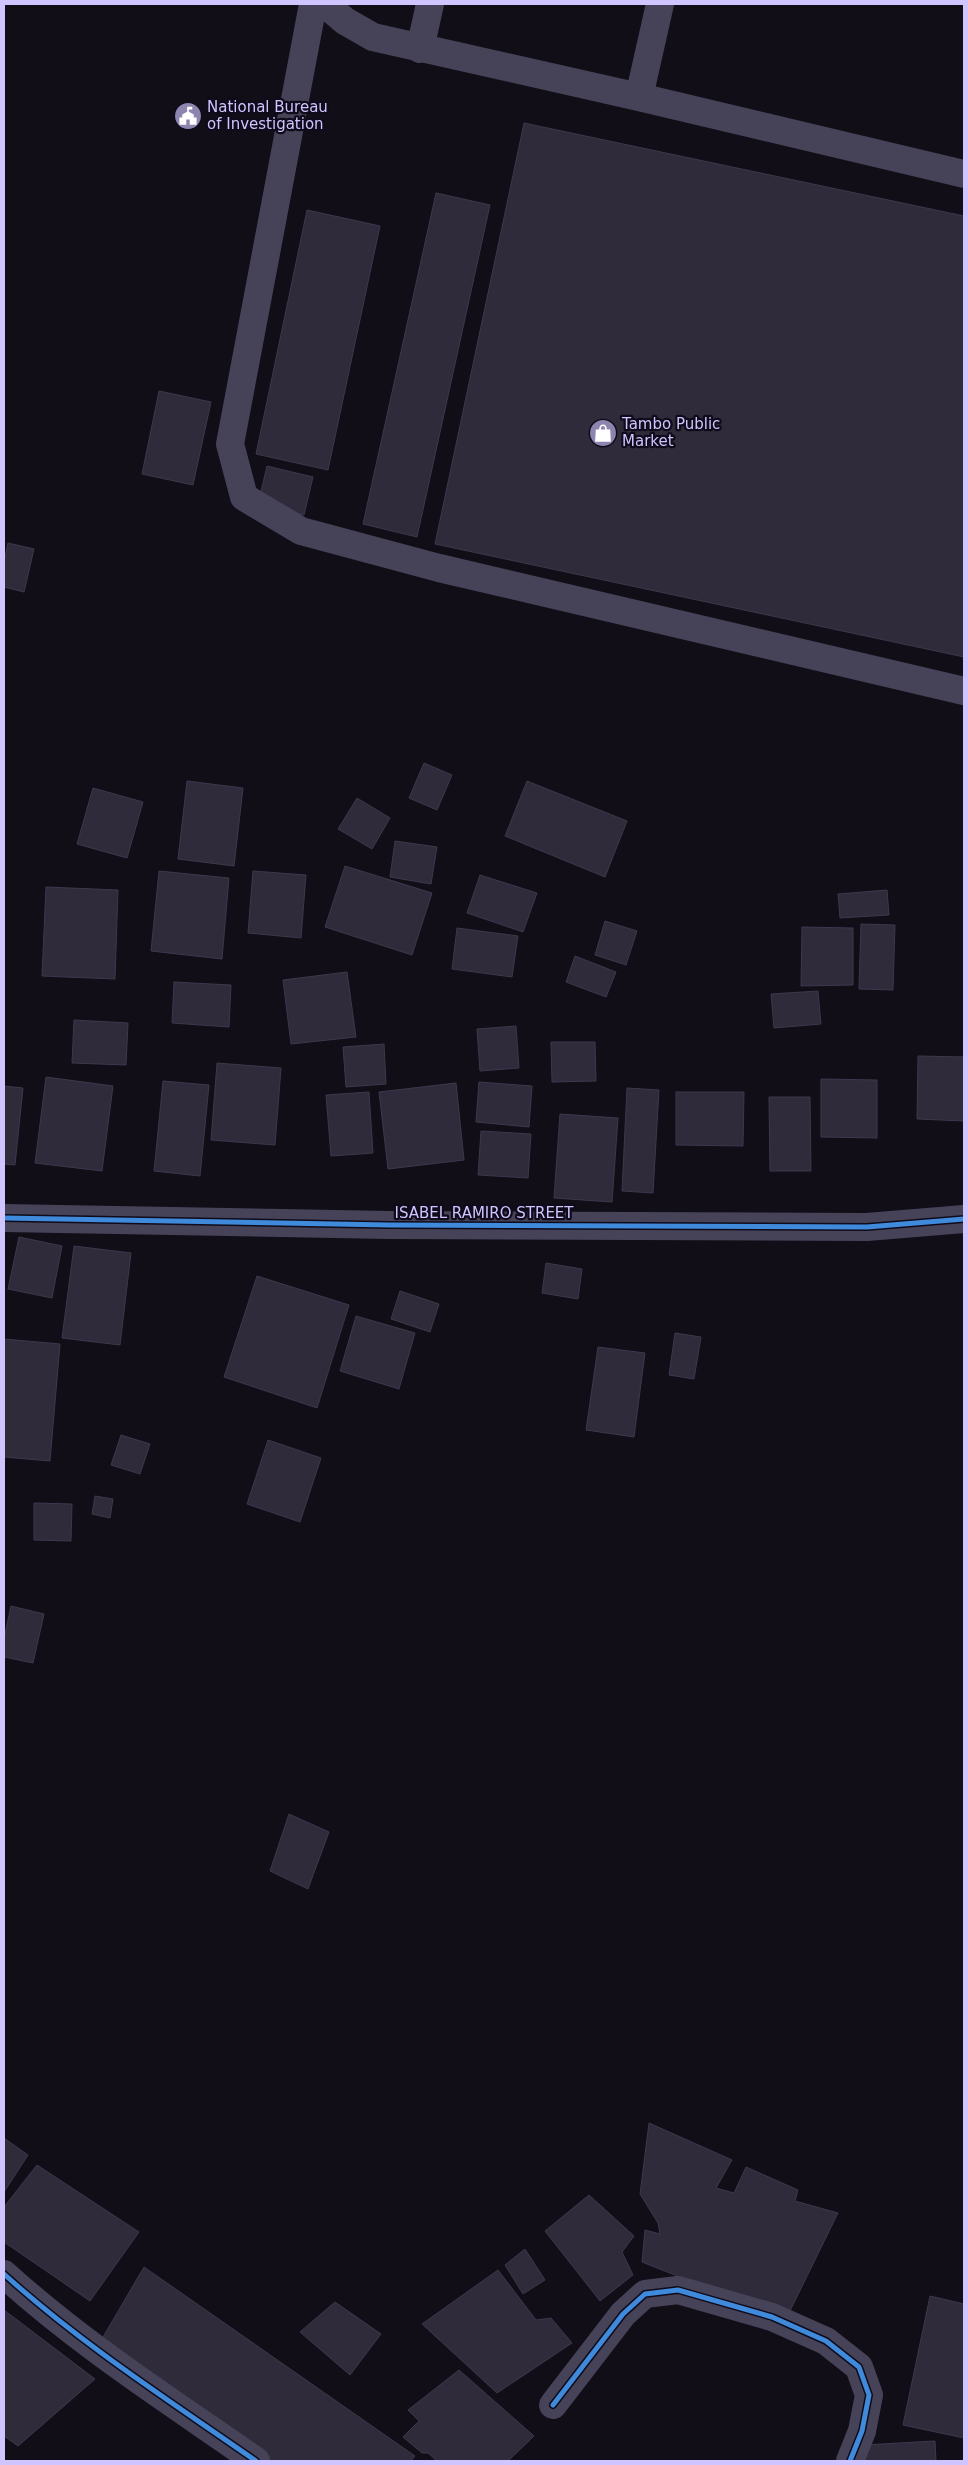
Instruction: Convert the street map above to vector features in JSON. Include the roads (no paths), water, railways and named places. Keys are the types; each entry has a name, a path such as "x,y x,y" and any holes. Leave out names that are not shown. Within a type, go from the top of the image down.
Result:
{"street":[{"path":"313,4 230,444 244,497 301,532 439,568 964,691"},
{"path":"325,4 345,21 373,37 640,97 964,174"},
{"path":"420,49 430,4"},
{"path":"640,97 660,4"},
{"name":"ISABEL RAMIRO STREET","path":"4,1218 639,1227 867,1227 964,1219"},
{"path":"4,2274 39,2306 117,2364 256,2461"},
{"path":"553,2405 624,2314 645,2294 678,2290 772,2318 826,2341 859,2367 869,2395 862,2431 850,2461"}],"place":[{"name":"National Bureau of Investigation","path":"188,116"},
{"name":"Tambo Public Market","path":"603,433"}]}
